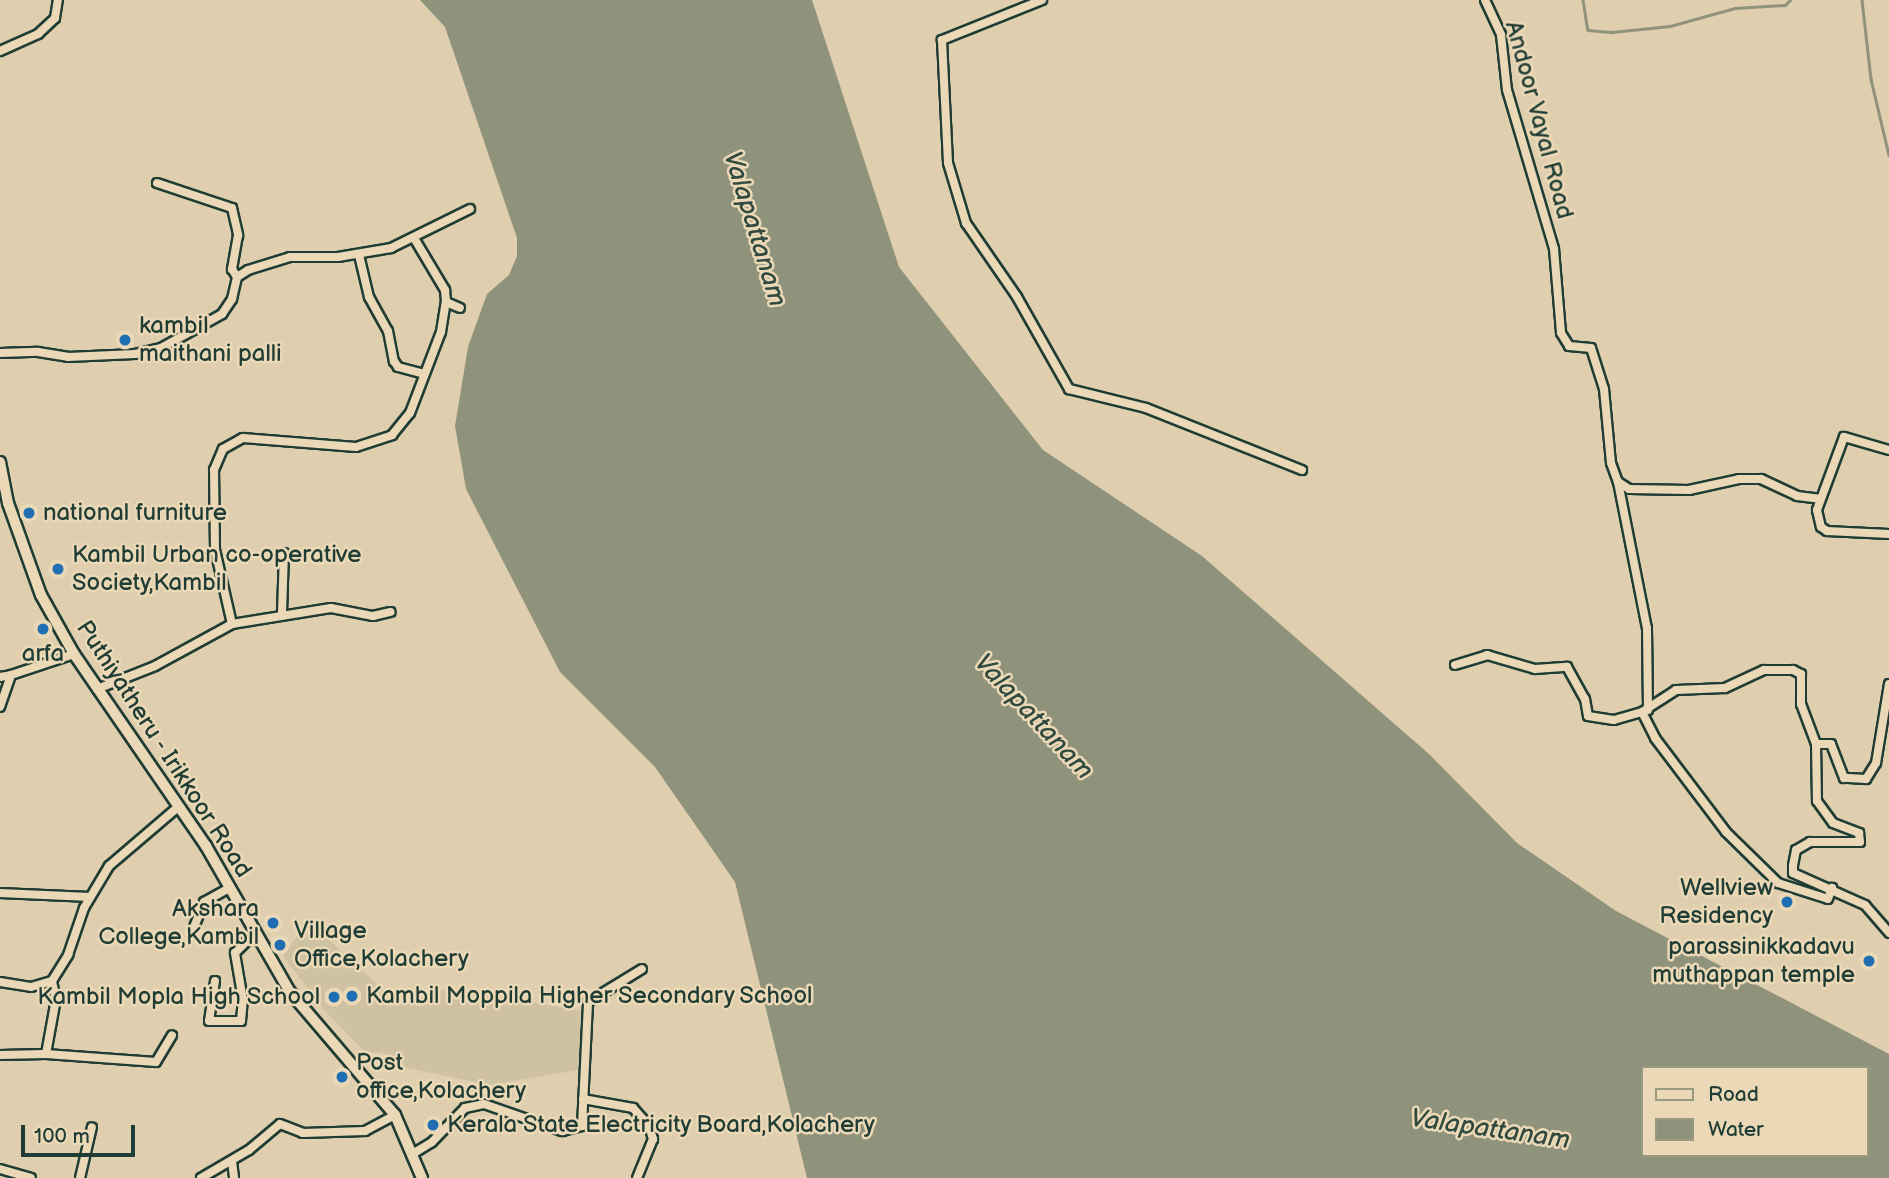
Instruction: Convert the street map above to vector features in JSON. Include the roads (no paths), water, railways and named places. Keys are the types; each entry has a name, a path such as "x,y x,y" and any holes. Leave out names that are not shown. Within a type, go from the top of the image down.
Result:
{"main road":[{"name":"Puthiyatheru - Irikkoor Road","path":"0,462 4,504 41,595 70,655 97,689 178,807 290,992 395,1115 414,1153 422,1178"}],"street":[{"path":"0,51 38,34 55,18 58,0"},
{"path":"1042,0 942,40 948,163 966,223 1017,297 1069,389 1146,408 1302,470"},
{"name":"Andoor Vayal Road","path":"1485,0 1501,35 1507,90 1554,249 1561,333 1569,346 1591,348 1604,389 1611,463 1618,482"},
{"path":"0,352 38,352 68,357 135,354 161,348 222,314 232,299 237,277 232,269 238,235 232,208 157,183"},
{"path":"237,277 290,257 359,255 414,238 470,209"},
{"path":"232,624 215,550 214,470 223,449 243,438 356,447 375,443 402,427 441,332 446,302 444,289 414,238"},
{"path":"359,255 369,297 388,331 394,361 398,367 425,374"},
{"path":"446,302 460,308"},
{"path":"1889,450 1844,438 1820,499 1821,527 1827,531 1889,534"},
{"path":"1618,482 1629,489 1689,490 1739,478 1761,479 1797,496 1820,499"},
{"path":"1618,482 1647,628 1645,711 1656,738 1726,832 1764,870 1786,887 1828,899 1832,888"},
{"path":"282,613 284,553"},
{"path":"97,689 155,666 232,624 282,613 331,608 373,615 391,612"},
{"path":"0,677 70,655"},
{"path":"1455,665 1487,655 1535,669 1567,667 1585,699 1588,716 1614,720 1645,711 1676,691 1725,688 1764,670 1793,670 1801,674 1801,704 1816,744 1815,785 1821,809 1833,823 1856,831 1861,838 1856,843 1815,840 1802,845 1796,850 1793,873 1832,888 1865,905 1889,933"},
{"path":"0,707 11,675"},
{"path":"1816,744 1831,744 1844,778 1866,779 1875,763 1889,684"},
{"path":"0,982 31,987 52,981 68,955 90,897 109,866 178,807"},
{"path":"194,926 204,902 229,888"},
{"path":"0,893 90,897"},
{"path":"215,981 209,1021 241,1021 243,1000 235,953 254,934"},
{"path":"414,1153 432,1143 465,1108 484,1104 562,1131 582,1126 587,1002 642,969"},
{"path":"46,1054 56,999 52,981"},
{"path":"0,1055 46,1054 156,1062 172,1035"},
{"path":"583,1099 633,1108 649,1126 653,1139 637,1178"},
{"path":"201,1178 232,1161 280,1124 303,1133 365,1131 395,1115"},
{"path":"80,1178 92,1127"},
{"path":"232,1161 234,1178"},
{"path":"0,1169 31,1178"}],"water":[{"name":"Valapattanam","path":"420,0 812,0 899,267 1043,450 1202,556 1429,754 1517,843 1616,911 1889,1054 1889,1178 807,1178 735,882 655,767 560,672 466,489 455,426 468,347 487,294 509,275 517,256 517,238 445,27"}],"waterway":[{"path":"1583,0 1588,30 1612,32 1670,26 1735,8 1785,5 1790,0"},
{"path":"1862,0 1871,79 1889,155"}],"place":[{"name":"kambil maithani palli","path":"125,340"},
{"name":"national furniture","path":"29,513"},
{"name":"Kambil Urban co-operative Society,Kambil","path":"58,569"},
{"name":"arfa","path":"43,629"},
{"name":"Wellview Residency","path":"1787,902"},
{"name":"Akshara College,Kambil","path":"273,923"},
{"name":"Village Office,Kolachery","path":"280,945"},
{"name":"parassinikkadavu muthappan temple","path":"1869,961"},
{"name":"Kambil Moppila Higher Secondary School","path":"352,996"},
{"name":"Kambil Mopla High School","path":"334,997"},
{"name":"Post office,Kolachery","path":"342,1077"},
{"name":"Kerala State Electricity Board,Kolachery","path":"433,1125"}]}
